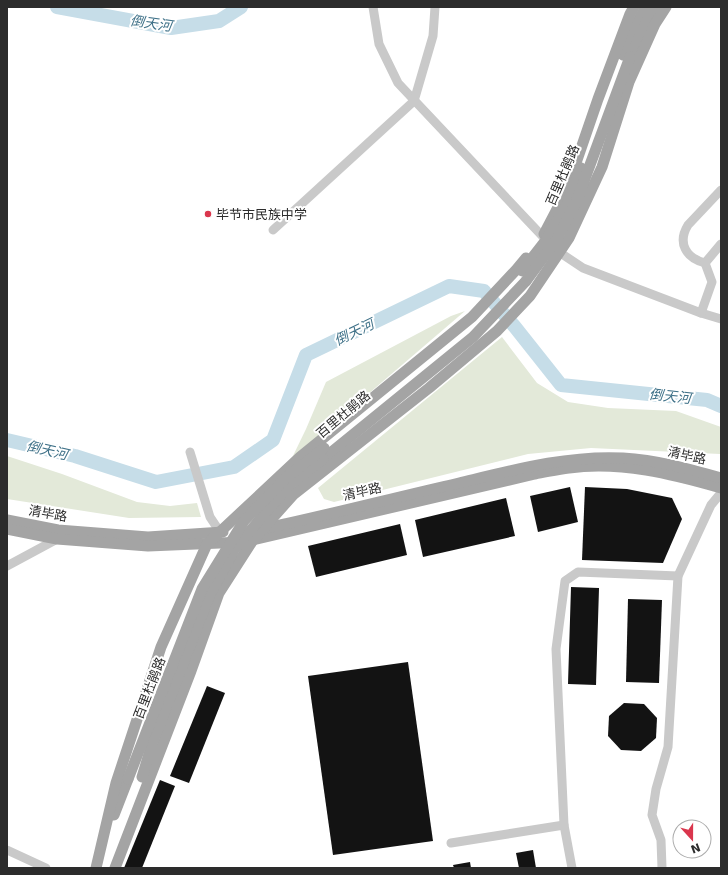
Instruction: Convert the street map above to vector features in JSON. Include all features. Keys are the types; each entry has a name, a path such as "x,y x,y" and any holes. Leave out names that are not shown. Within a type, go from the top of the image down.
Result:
{"main road":[{"path":"96,868 116,783 161,646 207,544 300,457 472,317 544,238 566,192 598,99 634,7"},
{"name":"百里杜鹃路","path":"115,868 153,741 210,594 234,550 288,486 474,337 526,281 557,239 577,200 626,56 632,33 646,7"},
{"name":"百里杜鹃路","path":"96,868 112,819 202,589 244,521 287,477 470,327 522,271 567,204 626,56 657,7"},
{"path":"115,868 191,671 219,592 253,540 293,494 429,388 497,331 528,298 569,238 602,167 629,82 655,24 666,7"},
{"name":"清毕路","path":"7,520 58,530 148,537 220,532 243,533 506,472 583,459 624,458 648,461 678,466 721,478"},
{"path":"7,529 57,540 148,546 244,542 536,474 570,468 620,467 675,476 721,488"}],"street":[{"path":"373,7 379,44 398,83 544,238 559,252 583,268 701,313 721,319"},
{"path":"273,230 414,101 433,36 435,7"},
{"path":"705,263 697,261 690,256 685,249 683,236 688,225 721,190"},
{"path":"705,263 721,244"},
{"path":"701,313 712,282 705,263"},
{"path":"190,452 210,517 220,532"},
{"path":"662,868 661,840 652,815 656,789 668,747 678,576 711,506 721,493"},
{"path":"7,566 57,540 69,531"},
{"path":"572,868 564,825 556,649 565,581 578,572 678,576"},
{"path":"451,844 564,825"},
{"path":"7,850 46,868"}],"green space":[{"path":"465,311 291,460 326,382 451,316"},
{"path":"502,337 537,383 568,402 608,408 676,411 721,427 721,453 591,448 528,454 334,502 324,499 318,488"},
{"path":"7,456 62,474 137,502 170,506 197,503 201,517 129,518 7,499"}],"building":[{"path":"570,487 578,522 538,532 530,496"},
{"path":"585,487 627,489 672,498 682,519 663,563 582,560"},
{"path":"506,498 515,536 423,557 415,520"},
{"path":"400,524 407,555 316,577 308,546"},
{"path":"571,587 599,588 596,685 568,684"},
{"path":"628,599 662,600 659,683 626,682"},
{"path":"408,662 433,841 333,855 308,676"},
{"path":"207,686 225,693 189,783 170,776"},
{"path":"624,703 644,704 657,718 656,738 641,751 621,750 608,736 609,716"},
{"path":"160,780 175,786 142,868 124,868"},
{"path":"533,850 536,868 519,868 516,853"},
{"path":"470,862 471,868 454,868 453,865"}],"waterway":[{"name":"倒天河","path":"57,7 171,28 219,21 241,7"},
{"name":"倒天河","path":"7,440 75,456 156,482 234,467 273,440 306,355 449,286 484,291 561,385 707,400 721,406"}],"place":[{"name":"毕节市民族中学","path":"208,214"}]}
